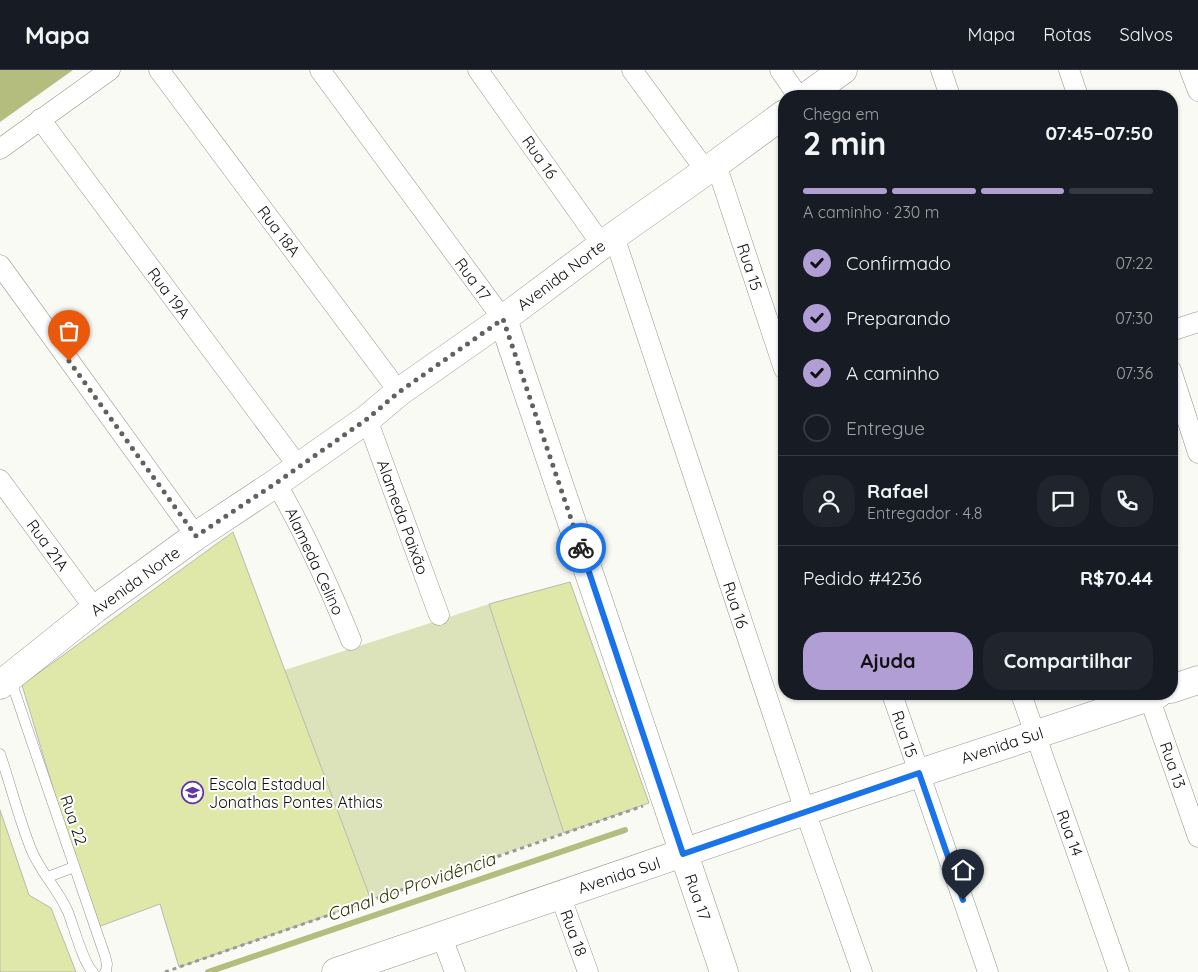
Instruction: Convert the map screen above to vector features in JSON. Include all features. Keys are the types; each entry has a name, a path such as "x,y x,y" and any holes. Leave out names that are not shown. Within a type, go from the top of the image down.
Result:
{"street":[{"path":"0,149 110,70"},
{"name":"Rua 18A","path":"159,70 399,392"},
{"name":"Rua 17","path":"320,70 503,319 724,972"},
{"name":"Rua 16","path":"478,70 608,240 862,972"},
{"name":"Rua 15","path":"632,70 711,168 778,352"},
{"path":"780,70 805,90"},
{"path":"815,90 842,70"},
{"path":"941,70 948,90"},
{"path":"1069,70 1076,90"},
{"path":"1190,70 1198,91"},
{"name":"Avenida Norte","path":"5,681 95,609 196,536 367,419 399,392 503,319 608,240 778,118"},
{"name":"Rua 19A","path":"40,120 298,466"},
{"path":"0,265 196,536"},
{"path":"1178,329 1198,322"},
{"path":"1178,392 1198,453"},
{"name":"Alameda Paixão","path":"367,419 439,615"},
{"name":"Rua 21A","path":"0,480 95,609"},
{"name":"Alameda Celino","path":"276,483 330,588 350,640"},
{"name":"Avenida Sul","path":"1178,686 1198,680"},
{"name":"Rua 15","path":"894,700 988,972"},
{"name":"Rua 14","path":"1023,700 1119,972"},
{"name":"Avenida Sul","path":"336,972 1136,700"},
{"name":"Rua 13","path":"1159,700 1198,837"},
{"name":"Rua 18","path":"560,895 588,972"},
{"path":"441,935 455,972"}],"lane":[{"name":"Rua 22","path":"5,681 105,956 107,964 105,972"},
{"path":"0,754 31,850 41,869 61,897 87,963 93,972"},
{"path":"48,877 74,867"}],"path":[{"path":"165,972 665,798"}],"shaded area":[{"path":"0,70 73,70 0,122"},
{"path":"489,604 564,833 371,900 285,670"}],"building":[{"name":"Escola Estadual Jonathas Pontes Athias","path":"233,532 371,900 179,967 160,904 95,928 22,685"},
{"path":"570,582 649,803 564,833 489,604"},
{"path":"0,810 29,895 51,908 76,972 0,972"}],"waterway":[{"name":"Canal do Providência","path":"208,972 625,830"}],"way so far":[{"path":"69,361 196,536 367,419 399,392 503,319 581,548"}],"place":[{"name":"Escola Estadual Jonathas Pontes Athias","path":"193,793"}],"route":[{"path":"581,548 683,854 919,773 963,900"}]}
